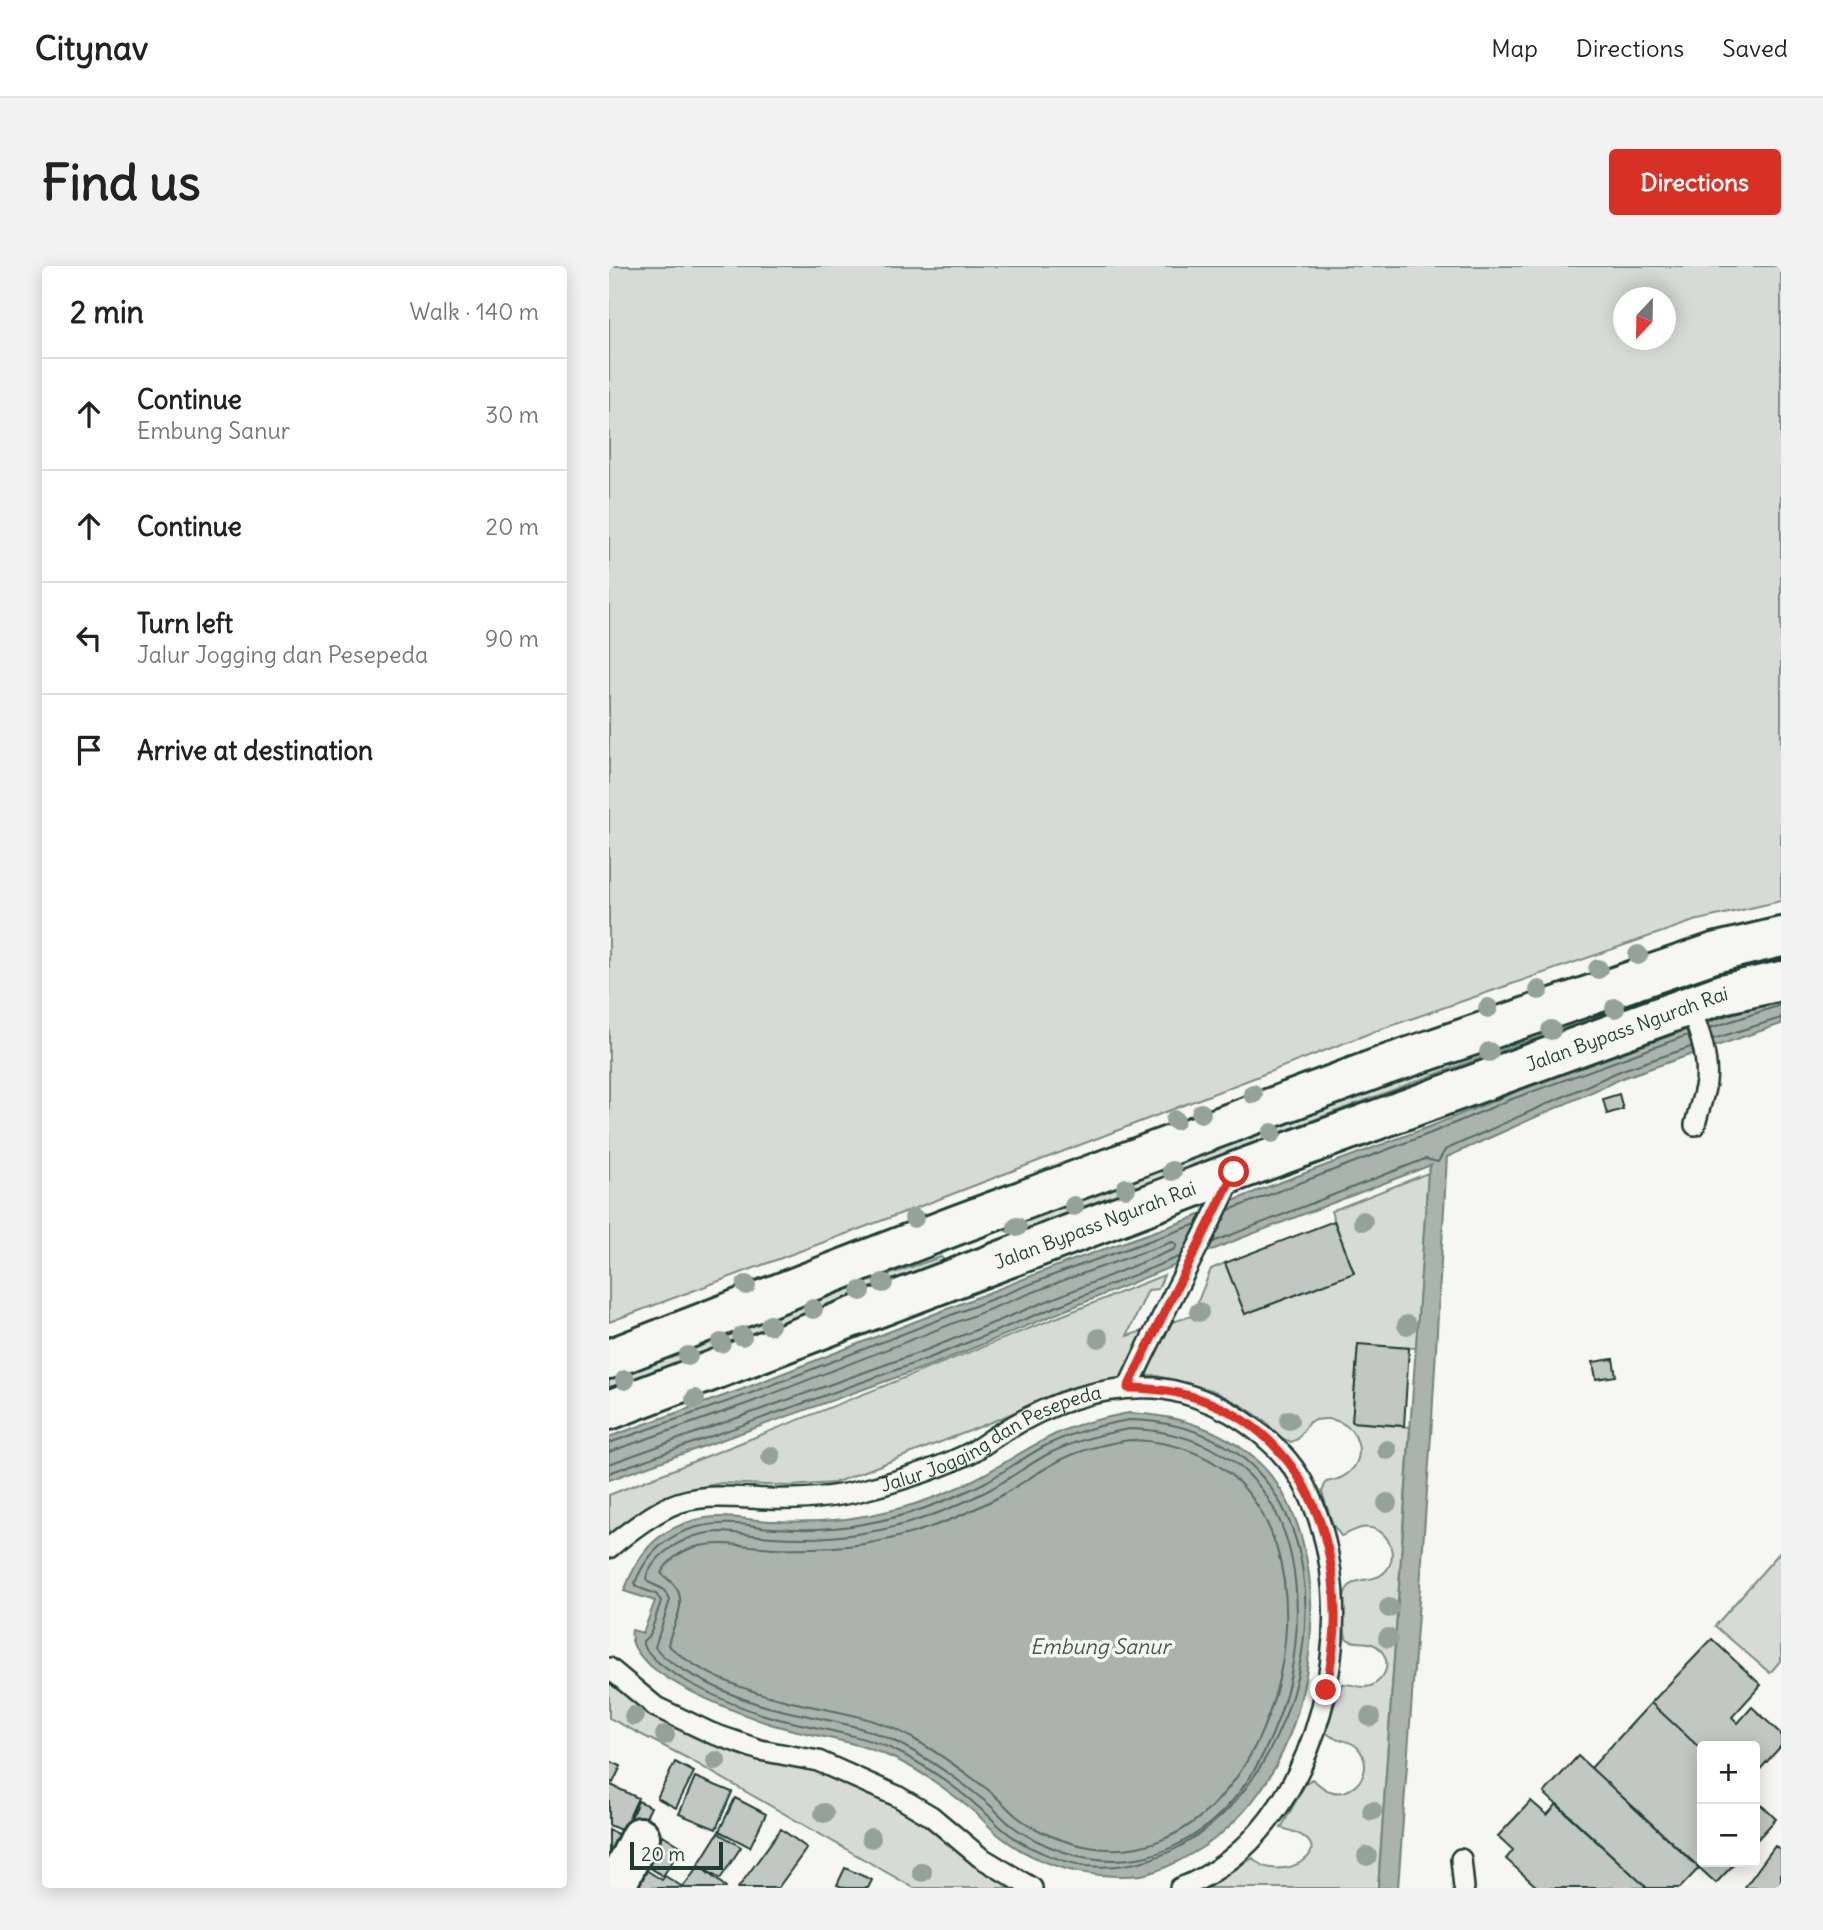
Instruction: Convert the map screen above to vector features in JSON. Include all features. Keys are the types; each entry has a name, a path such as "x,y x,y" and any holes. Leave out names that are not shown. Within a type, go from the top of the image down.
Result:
{"main road":[{"path":"609,1359 954,1226 1386,1065 1714,953 1781,937"},
{"name":"Jalan Bypass Ngurah Rai","path":"609,1410 1234,1172 1693,1014 1722,994 1781,981"},
{"path":"954,1226 974,1271"},
{"path":"615,1888 640,1837"}],"lane":[{"path":"1693,1014 1704,1054 1706,1081 1695,1125"},
{"path":"1128,1388 1234,1172"},
{"name":"Jalur Jogging dan Pesepeda","path":"609,1548 646,1520 673,1505 717,1496 814,1499 863,1490 921,1474 973,1452 1005,1430 1049,1407 1089,1393 1128,1388 1158,1388 1212,1403 1257,1428 1288,1462 1310,1496 1322,1529 1333,1588 1335,1627 1326,1690 1306,1756 1289,1792 1273,1815 1234,1855 1217,1868 1180,1888"},
{"path":"609,1668 656,1707 711,1733 760,1750 818,1761 897,1796 931,1816 980,1857 1032,1888"},
{"path":"1461,1859 1464,1888"}],"shaded area":[{"path":"609,266 1781,266 1781,901 1694,921 1373,1032 929,1203 609,1322"},
{"path":"1781,952 1781,965 1584,1022 1031,1227 1012,1233 1006,1231 1008,1225 1558,1019"},
{"path":"1428,1173 1416,1348 1358,1345 1352,1422 1410,1427 1378,1888 1205,1888 1253,1858 1264,1866 1277,1868 1303,1861 1310,1853 1311,1845 1302,1836 1281,1828 1306,1783 1312,1779 1327,1790 1344,1792 1356,1785 1364,1773 1364,1759 1356,1746 1334,1738 1325,1731 1342,1684 1369,1686 1377,1682 1386,1670 1385,1657 1377,1646 1346,1638 1343,1606 1350,1585 1381,1575 1390,1564 1392,1551 1387,1539 1377,1530 1363,1528 1341,1536 1333,1525 1322,1492 1326,1482 1343,1476 1354,1467 1359,1455 1358,1442 1352,1431 1341,1423 1327,1419 1309,1422 1298,1439 1291,1442 1279,1437 1265,1421 1243,1406 1212,1390 1153,1375 1120,1378 1078,1386 834,1483 789,1486 721,1483 678,1492 652,1505 609,1538 609,1495 1164,1275 1158,1289 1148,1290 1127,1336 1192,1316 1211,1269 1225,1263 1245,1314 1354,1273 1331,1211"},
{"path":"941,1257 943,1263 609,1391 609,1380 730,1332"},
{"path":"1781,1551 1781,1660 1770,1673 1715,1626"},
{"path":"609,1683 649,1713 694,1737 770,1761 826,1772 915,1813 989,1875 1013,1888 914,1888 687,1758 609,1718"}],"water":[{"path":"1781,997 1781,1024 1625,1077 1447,1157 1431,1436 1398,1888 1378,1888 1428,1173 1431,1165 1239,1239 934,1364 609,1480 609,1437 743,1389 1062,1264 1190,1219 1565,1072"},
{"name":"Embung Sanur","path":"1129,1413 1167,1417 1204,1428 1237,1445 1253,1457 1267,1471 1288,1503 1302,1540 1310,1581 1311,1624 1307,1667 1298,1709 1285,1748 1267,1781 1238,1817 1213,1840 1174,1864 1141,1875 1117,1876 1069,1870 1044,1862 998,1835 958,1799 898,1760 840,1740 777,1726 705,1698 661,1674 644,1660 634,1645 632,1630 643,1633 655,1601 624,1591 641,1556 657,1539 678,1526 713,1517 791,1522 821,1521 893,1510 961,1486 1067,1429"}],"building":[{"path":"1619,1094 1623,1109 1607,1114 1603,1099"},
{"path":"1334,1221 1354,1273 1245,1314 1225,1263"},
{"path":"1358,1344 1409,1348 1404,1426 1352,1422"},
{"path":"1613,1359 1616,1376 1596,1379 1593,1362"},
{"path":"1712,1639 1761,1685 1732,1717 1738,1723 1752,1707 1781,1734 1781,1746 1760,1769 1760,1741 1697,1741 1697,1745 1651,1703"},
{"path":"1651,1703 1697,1745 1697,1866 1591,1768"},
{"path":"1578,1756 1699,1868 1680,1888 1647,1888 1544,1793"},
{"path":"609,1761 621,1766 613,1783 609,1781"},
{"path":"675,1762 694,1772 676,1808 657,1798"},
{"path":"695,1777 732,1792 716,1829 679,1814"},
{"path":"609,1784 638,1798 623,1831 609,1825"},
{"path":"735,1798 766,1814 750,1847 719,1831"},
{"path":"638,1801 651,1807 639,1832 627,1827"},
{"path":"1531,1801 1547,1815 1557,1804 1647,1888 1538,1888 1506,1859 1513,1850 1498,1836"},
{"path":"1760,1804 1776,1819 1760,1837"},
{"path":"781,1829 807,1848 778,1888 738,1888"},
{"path":"609,1830 630,1840 609,1871"},
{"path":"718,1833 741,1847 720,1879 698,1865"},
{"path":"663,1835 682,1847 663,1876 644,1864"},
{"path":"1775,1846 1781,1851 1781,1888 1745,1887"},
{"path":"635,1863 662,1880 665,1876 681,1886 619,1888"},
{"path":"699,1866 726,1887 726,1888 682,1888"},
{"path":"1699,1867 1731,1867 1716,1883"},
{"path":"845,1868 872,1880 868,1888 845,1888 837,1885"}],"route":[{"path":"1234,1172 1213,1219 1152,1334 1128,1388 1158,1388 1212,1403 1257,1428 1300,1477 1322,1529 1333,1588 1335,1627 1326,1690"}]}
